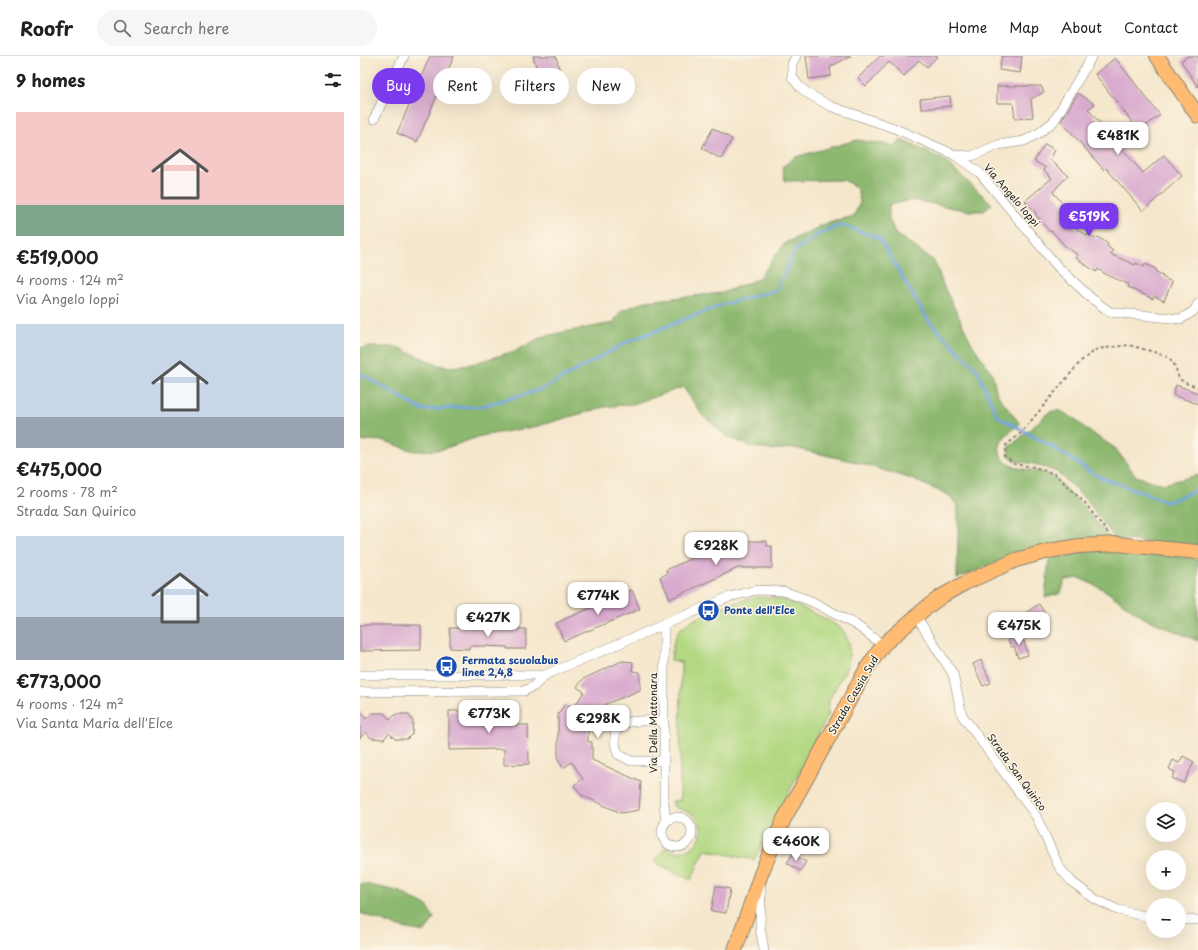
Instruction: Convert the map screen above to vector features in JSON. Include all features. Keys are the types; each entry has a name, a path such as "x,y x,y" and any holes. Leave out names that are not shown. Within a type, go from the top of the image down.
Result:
{"main road":[{"path":"1157,56 1198,116"},
{"name":"Strada Cassia Sud","path":"735,950 761,874 784,818 867,668 883,645 916,616 942,596 965,583 1016,560 1049,551 1079,546 1116,544 1198,552"}],"street":[{"path":"374,119 404,56"},
{"name":"Via Angelo Ioppi","path":"796,56 792,64 792,77 807,93 830,106 894,128 953,154 980,173 1057,266 1091,298 1110,312 1181,319 1194,311 1198,304"},
{"path":"953,154 972,156 998,145 1024,141 1039,133 1054,121 1092,56"},
{"path":"360,692 524,691 534,686 545,675 729,597 757,590 783,591 811,601 856,625 883,645"},
{"name":"Strada San Quirico","path":"916,616 954,674 962,716 1036,816 1059,867 1072,882 1095,899 1118,910 1146,916"},
{"name":"Via Della Mattonara","path":"664,624 664,802 666,822"},
{"path":"360,675 545,675"},
{"path":"664,721 630,721 620,726 616,731 615,745 618,754 631,761 664,761"},
{"path":"761,874 760,928 764,950"},
{"path":"1186,920 1198,920"}],"path":[{"path":"1116,544 1085,504 1055,474 1034,467 1014,464 1005,457 1006,445 1020,434 1081,361 1097,349 1129,346 1154,352 1170,358 1175,366 1179,379 1198,387"}],"green space":[{"path":"857,140 896,146 901,140 943,159 992,204 984,211 970,211 912,200 889,205 889,219 895,233 934,261 944,287 972,344 992,373 997,394 1020,424 1006,436 1001,444 1000,453 1004,460 1016,467 1048,474 1056,478 1110,539 1014,556 957,578 958,507 950,496 912,479 856,462 794,448 770,450 750,446 728,437 703,416 683,387 633,404 604,407 538,426 481,436 440,450 413,451 385,441 369,440 360,442 360,348 397,347 438,365 452,367 468,365 515,351 542,337 613,323 621,311 646,301 722,293 758,279 785,243 825,224 854,216 860,202 857,188 844,180 785,181 782,167 795,157"},
{"path":"1059,410 1078,421 1087,430 1115,448 1136,476 1164,484 1198,475 1198,547 1115,539 1088,502 1057,472 1034,464 1016,461 1008,455 1009,446 1018,440 1049,412"},
{"path":"1115,550 1198,559 1198,641 1144,618 1103,589 1079,578 1065,580 1061,593 1045,598 1049,557 1080,552"},
{"path":"759,597 780,599 796,605 841,628 849,643 848,665 829,700 828,716 754,860 705,850 691,880 655,862 665,848 674,851 690,849 696,844 700,837 701,830 699,823 692,814 674,807 672,801 680,801 681,662 671,661 673,645 679,631 693,620 729,605"},
{"path":"360,883 398,891 427,906 434,918 425,932 402,928 360,913"}],"building":[{"path":"430,56 454,56 449,68 433,68 433,104 417,142 397,133 409,104 425,104 425,68"},
{"path":"533,56 556,56 559,68 536,68"},
{"path":"806,56 851,56 830,67 831,76 809,79"},
{"path":"880,56 938,56 927,67 919,60 904,76 889,62 866,86 858,78"},
{"path":"1002,56 1022,56 1020,73 999,70"},
{"path":"1188,56 1198,56 1198,87 1181,61"},
{"path":"1115,58 1160,115 1139,131 1095,74"},
{"path":"997,86 1041,86 1044,92 1031,99 1033,117 1015,119 1013,103 997,103"},
{"path":"1078,93 1095,104 1088,109 1143,173 1164,155 1182,176 1143,211 1106,168 1104,170 1061,121"},
{"path":"950,96 951,106 921,109 920,99"},
{"path":"713,128 732,139 721,159 702,148"},
{"path":"1045,144 1055,150 1050,160 1068,175 1053,192 1068,210 1066,211 1072,219 1070,221 1078,230 1087,236 1088,234 1096,239 1098,237 1108,244 1107,246 1113,251 1110,254 1135,265 1136,263 1144,267 1145,264 1156,269 1156,272 1163,275 1162,277 1172,282 1164,301 1154,296 1153,299 1127,287 1128,284 1107,275 1098,269 1096,272 1076,258 1078,255 1065,246 1052,231 1050,232 1025,201 1052,178 1044,170 1046,168 1034,161"},
{"path":"1176,385 1198,393 1198,404 1173,395"},
{"path":"740,541 767,541 767,546 772,546 772,568 738,568 670,599 660,577 667,574 666,570 725,543 727,546 740,546"},
{"path":"632,590 640,609 564,641 556,623"},
{"path":"1039,604 1046,615 1039,619 1037,616 1022,615"},
{"path":"360,625 421,625 421,650 360,651"},
{"path":"450,628 526,629 526,649 507,649 507,647 484,646 469,646 469,649 450,648"},
{"path":"1022,635 1028,655 1018,658 1014,646 1011,647 1008,640"},
{"path":"981,660 991,683 983,686 973,664"},
{"path":"622,661 633,662 632,671 640,672 640,690 599,707 594,715 588,712 588,742 592,742 592,760 641,782 639,810 621,813 581,795 574,785 583,779 572,762 563,768 558,759 558,714 565,704 573,709 584,692 577,687 583,679"},
{"path":"506,710 506,725 528,725 529,764 504,765 504,749 449,750 449,711"},
{"path":"360,711 366,719 372,713 384,713 390,720 396,714 408,714 413,721 412,734 407,739 395,739 389,733 384,739 371,738 366,732 360,738"},
{"path":"1183,756 1194,762 1184,783 1172,778 1175,772 1169,769 1173,760 1179,763"},
{"path":"793,854 806,862 800,871 787,863"},
{"path":"716,886 730,889 726,913 711,911"}],"waterway":[{"path":"360,373 422,410 482,406 543,389 627,342 721,305 777,290 795,250 820,233 841,225 879,238 927,319 977,370 997,416 1051,446 1097,476 1168,502 1198,489"}],"place":[{"name":"Ponte dell'Elce","path":"708,610"},
{"name":"Fermata scuolabus linee 2,4,8","path":"447,666"}]}
